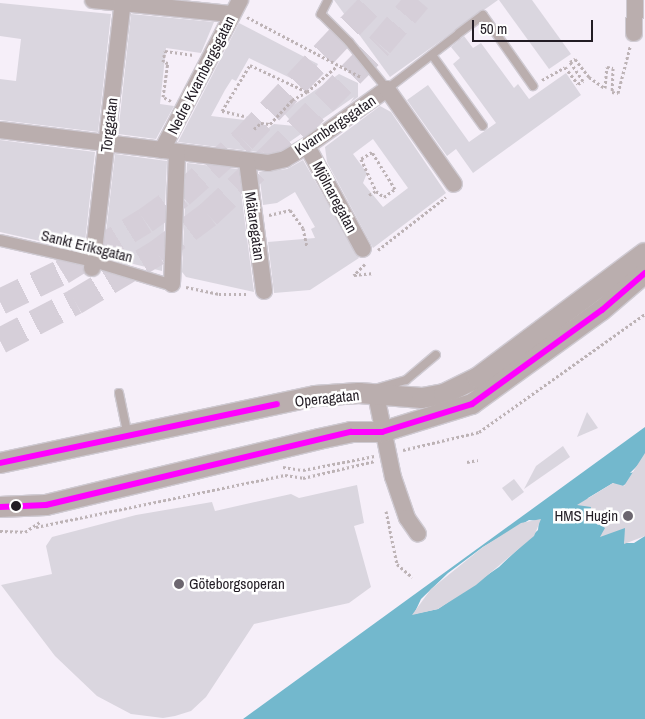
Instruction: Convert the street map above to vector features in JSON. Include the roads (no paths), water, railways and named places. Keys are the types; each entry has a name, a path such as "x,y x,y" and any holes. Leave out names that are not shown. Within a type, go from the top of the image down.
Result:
{"street":[{"path":"93,0 240,11"},
{"path":"634,33 635,0"},
{"name":"Torggatan","path":"93,260 123,1"},
{"name":"Nedre Kvarnbergsgatan","path":"169,283 169,151 240,11"},
{"path":"387,89 454,184"},
{"name":"Kvarnbergsgatan","path":"0,130 268,163 285,159 307,146 387,89"},
{"name":"Mjölnaregatan","path":"307,146 369,250"},
{"name":"Mätaregatan","path":"248,161 264,291"},
{"name":"Sankt Eriksgatan","path":"0,240 93,260 169,283"},
{"name":"Operagatan","path":"0,463 316,396 368,394 422,398 459,388 645,253"},
{"path":"0,507 46,505 318,438 351,432 382,432 472,404 602,310 645,273"},
{"path":"368,394 382,432 381,458 407,518 418,534"}],"lane":[{"path":"328,0 321,14 349,42 387,89"},
{"name":"Kvarnbergsgatan","path":"387,89 483,15 533,86"},
{"path":"432,55 483,126"},
{"path":"368,394 406,380 436,356"},
{"path":"119,394 128,437"}],"water":[{"path":"645,427 645,458 630,473 645,470 591,509 589,517 598,525 612,520 602,534 632,522 624,543 634,543 645,536 645,719 243,719","holes":["613,483 617,486 594,505 585,506 588,498","529,520 539,521 538,530 499,567 438,609 414,614 421,599 448,573 483,547"]}],"tunnel":[{"path":"0,302 62,272 145,221 181,195 243,140 375,0"},
{"path":"0,341 75,302 157,253 208,215 269,158 380,45 418,0"}],"place":[{"name":"HMS Hugin","path":"628,516"},
{"name":"Göteborgsoperan","path":"179,584"}]}
